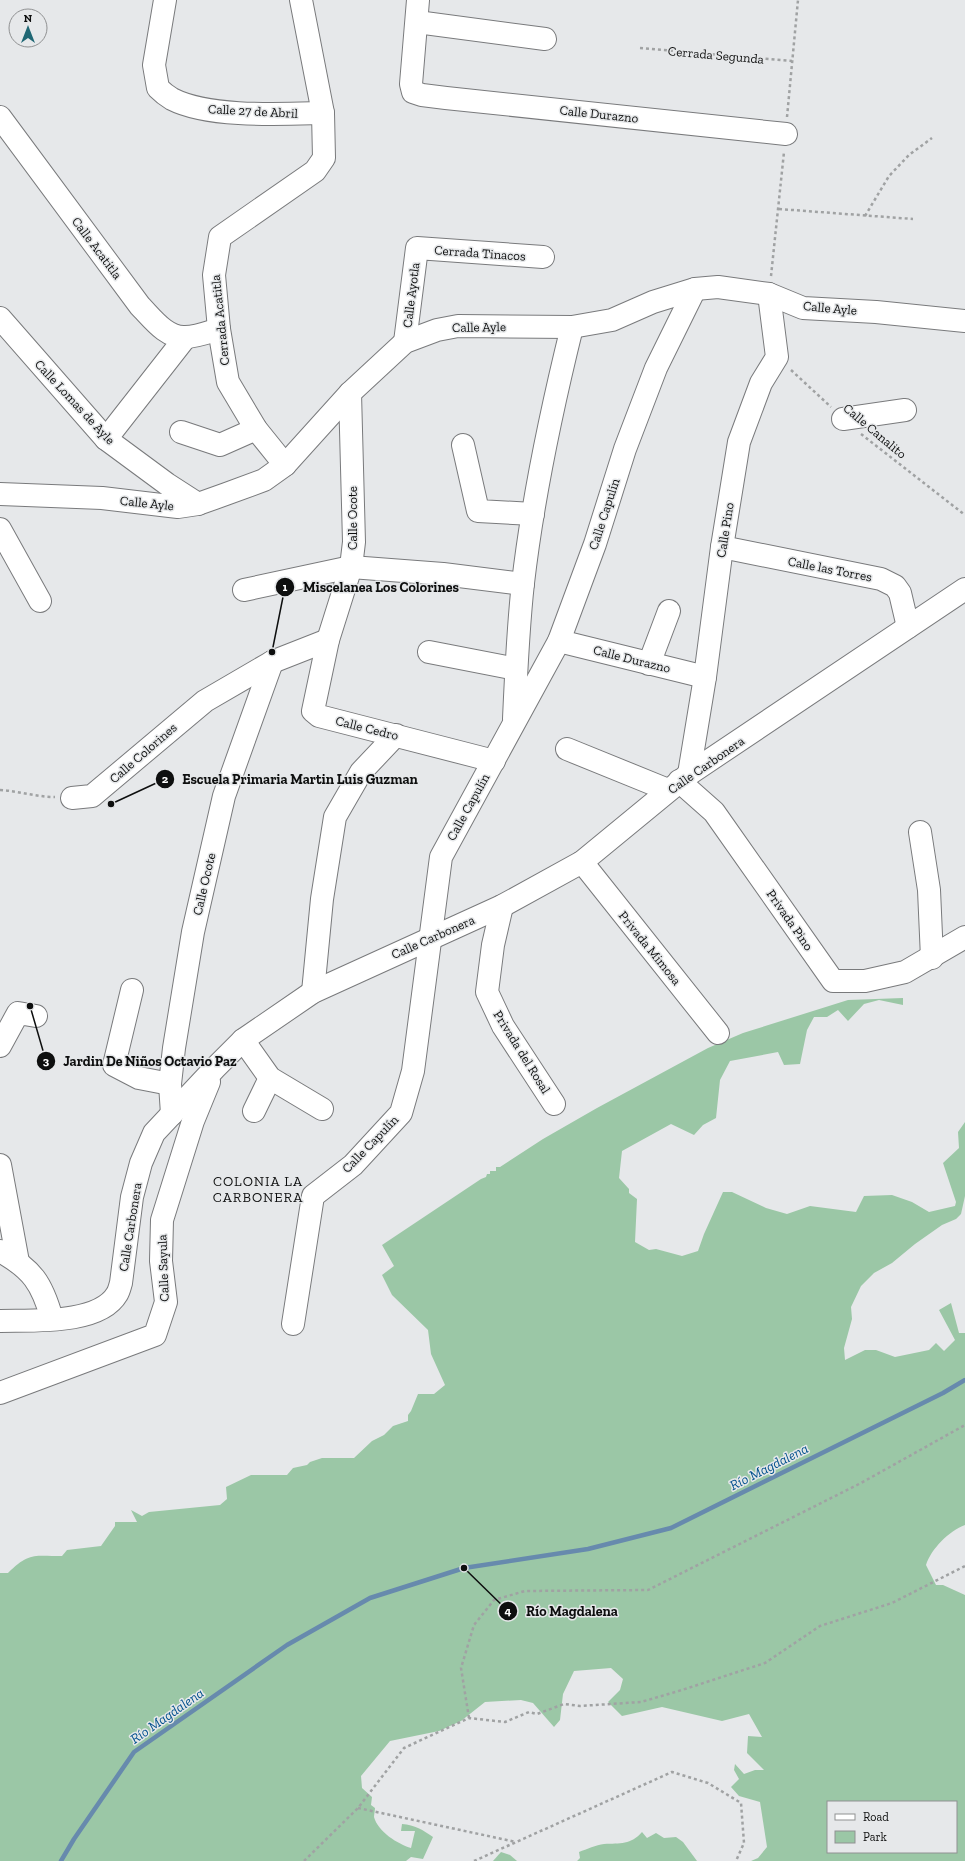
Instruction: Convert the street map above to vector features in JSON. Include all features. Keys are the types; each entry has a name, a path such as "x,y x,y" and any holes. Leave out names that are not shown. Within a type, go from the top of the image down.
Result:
{"street":[{"name":"Calle 27 de Abril","path":"165,0 154,65 158,88 172,99 189,105 218,111 323,113"},
{"name":"Cerrada Acatitla","path":"285,465 256,429 228,382 219,329 214,275 220,237 315,171 324,158 323,113 301,0"},
{"path":"418,0 417,22 545,39"},
{"name":"Calle Durazno","path":"417,22 411,84 413,92 422,95 786,134"},
{"name":"Calle Acatitla","path":"0,116 140,306 162,328 173,336 185,338"},
{"name":"Cerrada Tinacos","path":"417,248 543,257"},
{"name":"Calle Ayotla","path":"405,342 417,248"},
{"name":"Calle Ayle","path":"0,494 102,498 178,507 198,504 264,480 285,465 350,393 405,342 437,330 458,326 572,327 612,320 654,302 695,289 718,287 769,294 802,308 876,312 965,321"},
{"name":"Calle Capulín","path":"293,1324 313,1196 353,1165 401,1113 413,1071 441,857 559,641 595,544 624,449 656,368 695,289"},
{"path":"769,294 777,357"},
{"name":"Calle Lomas de Ayle","path":"0,318 106,439 166,484 198,504"},
{"path":"513,725 523,584 533,514 552,409 572,327"},
{"path":"106,439 185,338 219,329"},
{"name":"Calle Pino","path":"679,782 705,676 722,547 739,442 761,383 777,357"},
{"name":"Calle Ocote","path":"328,640 351,567 354,542 350,393"},
{"path":"843,419 905,410"},
{"path":"181,432 220,445 256,429"},
{"path":"464,445 478,511 533,514"},
{"path":"0,528 40,601"},
{"name":"Calle las Torres","path":"722,547 881,579 895,586 900,593 908,627"},
{"path":"244,590 351,567 443,574 523,584"},
{"name":"Calle Carbonera","path":"0,1321 70,1319 90,1314 106,1306 117,1295 121,1283 132,1197 141,1163 154,1133 243,1040 313,992 502,906 582,862 679,782 965,589"},
{"path":"649,664 669,611"},
{"name":"Calle Colorines","path":"72,798 92,796 205,701 272,662 328,640"},
{"name":"Calle Cedro","path":"328,640 313,711 319,716 494,761"},
{"name":"Calle Durazno","path":"559,641 649,664 705,676"},
{"path":"429,652 516,669"},
{"name":"Calle Ocote","path":"172,1114 170,1084 193,932 224,796 272,662"},
{"path":"313,992 322,900 335,817 361,772 396,735"},
{"path":"567,749 679,782"},
{"name":"Privada Pino","path":"679,782 714,812 833,981 865,981 904,972 932,958"},
{"path":"920,832 930,890 932,958"},
{"name":"Privada Mimosa","path":"582,862 718,1033"},
{"name":"Privada del Rosal","path":"502,906 493,945 487,992 503,1026 554,1104"},
{"path":"932,958 965,937"},
{"path":"132,990 114,1065 138,1078 170,1084"},
{"path":"0,1046 18,1013 36,1016"},
{"path":"243,1040 270,1078 322,1109"},
{"name":"Calle Sayula","path":"0,1393 154,1335 166,1302 161,1261 162,1220 193,1121 215,1068"},
{"path":"254,1111 270,1078"},
{"path":"0,1165 9,1256 38,1282 47,1301 52,1319"}],"path":[{"name":"Cerrada Segunda","path":"640,48 792,61"},
{"path":"865,216 889,176 908,155 932,138"},
{"path":"779,209 913,219"},
{"name":"Calle Canalito","path":"777,357 843,419 965,515"},
{"path":"0,790 16,791 41,797 72,798"},
{"path":"469,1718 461,1668 474,1625 494,1600 525,1591 648,1590 861,1483 965,1425"},
{"path":"304,1861 358,1808 404,1748 469,1718 505,1722 529,1712 537,1714 564,1704 580,1706 641,1702 682,1690 765,1663 820,1626 892,1603 965,1566"},
{"path":"474,1861 672,1772 708,1783 741,1803 744,1843 736,1861"},
{"path":"358,1808 516,1842"}],"green space":[{"path":"903,998 903,1005 879,1000 864,1004 848,1021 838,1010 827,1017 814,1017 807,1030 800,1064 784,1065 778,1052 730,1061 720,1080 716,1118 703,1125 694,1135 671,1124 622,1151 619,1178 629,1189 629,1193 637,1199 635,1242 649,1250 656,1249 682,1256 698,1251 723,1192 732,1192 766,1208 787,1214 810,1206 856,1212 864,1196 892,1195 912,1202 929,1212 955,1206 956,1202 943,1163 959,1148 958,1132 965,1122 965,1196 961,1214 956,1219 942,1225 915,1244 892,1263 874,1273 861,1286 851,1307 852,1319 844,1348 845,1360 865,1350 876,1350 895,1357 929,1350 936,1343 944,1351 955,1340 939,1310 951,1303 959,1333 965,1333 965,1525 941,1541 928,1559 926,1565 936,1585 943,1585 965,1595 965,1861 751,1861 758,1858 767,1847 760,1802 739,1796 731,1787 739,1779 734,1770 735,1764 744,1774 755,1770 764,1770 747,1753 748,1736 762,1737 749,1714 722,1721 662,1707 622,1716 608,1702 620,1690 623,1679 611,1668 574,1671 563,1694 560,1720 554,1727 533,1703 521,1700 485,1702 461,1721 439,1731 390,1741 361,1776 362,1788 372,1797 371,1805 375,1808 374,1817 376,1822 389,1837 400,1844 411,1848 415,1831 401,1831 402,1824 419,1828 433,1837 423,1859 411,1857 406,1861 0,1861 0,1573 8,1573 21,1561 27,1558 38,1556 62,1556 67,1550 101,1546 115,1526 115,1522 137,1522 131,1510 142,1516 149,1512 220,1505 227,1499 226,1487 251,1475 287,1475 293,1468 307,1465 310,1462 322,1458 354,1458 372,1441 384,1435 393,1426 408,1421 408,1415 418,1394 434,1394 445,1385 431,1354 428,1330 392,1295 382,1275 394,1266 382,1245 486,1177 487,1174 490,1174 490,1171 496,1171 496,1167 500,1167 543,1139 708,1048 743,1033 848,1000"},
{"path":"642,1832 647,1838 656,1833 664,1838 676,1837 683,1842 697,1861 577,1861 580,1858 579,1852 601,1845 629,1841 634,1839"},
{"path":"501,1852 510,1855 517,1861 493,1861"}],"waterway":[{"name":"Río Magdalena","path":"61,1861 74,1839 134,1752 287,1645 370,1598 464,1568 588,1549 671,1528 943,1393 965,1380"}],"place":[{"name":"Miscelanea Los Colorines","path":"272,652"},
{"name":"Escuela Primaria Martin Luis Guzman","path":"111,804"},
{"name":"Jardin De Niños Octavio Paz","path":"30,1006"},
{"name":"Río Magdalena","path":"464,1568"}],"district":[{"name":"COLONIA LA CARBONERA","path":"258,1190"}]}
